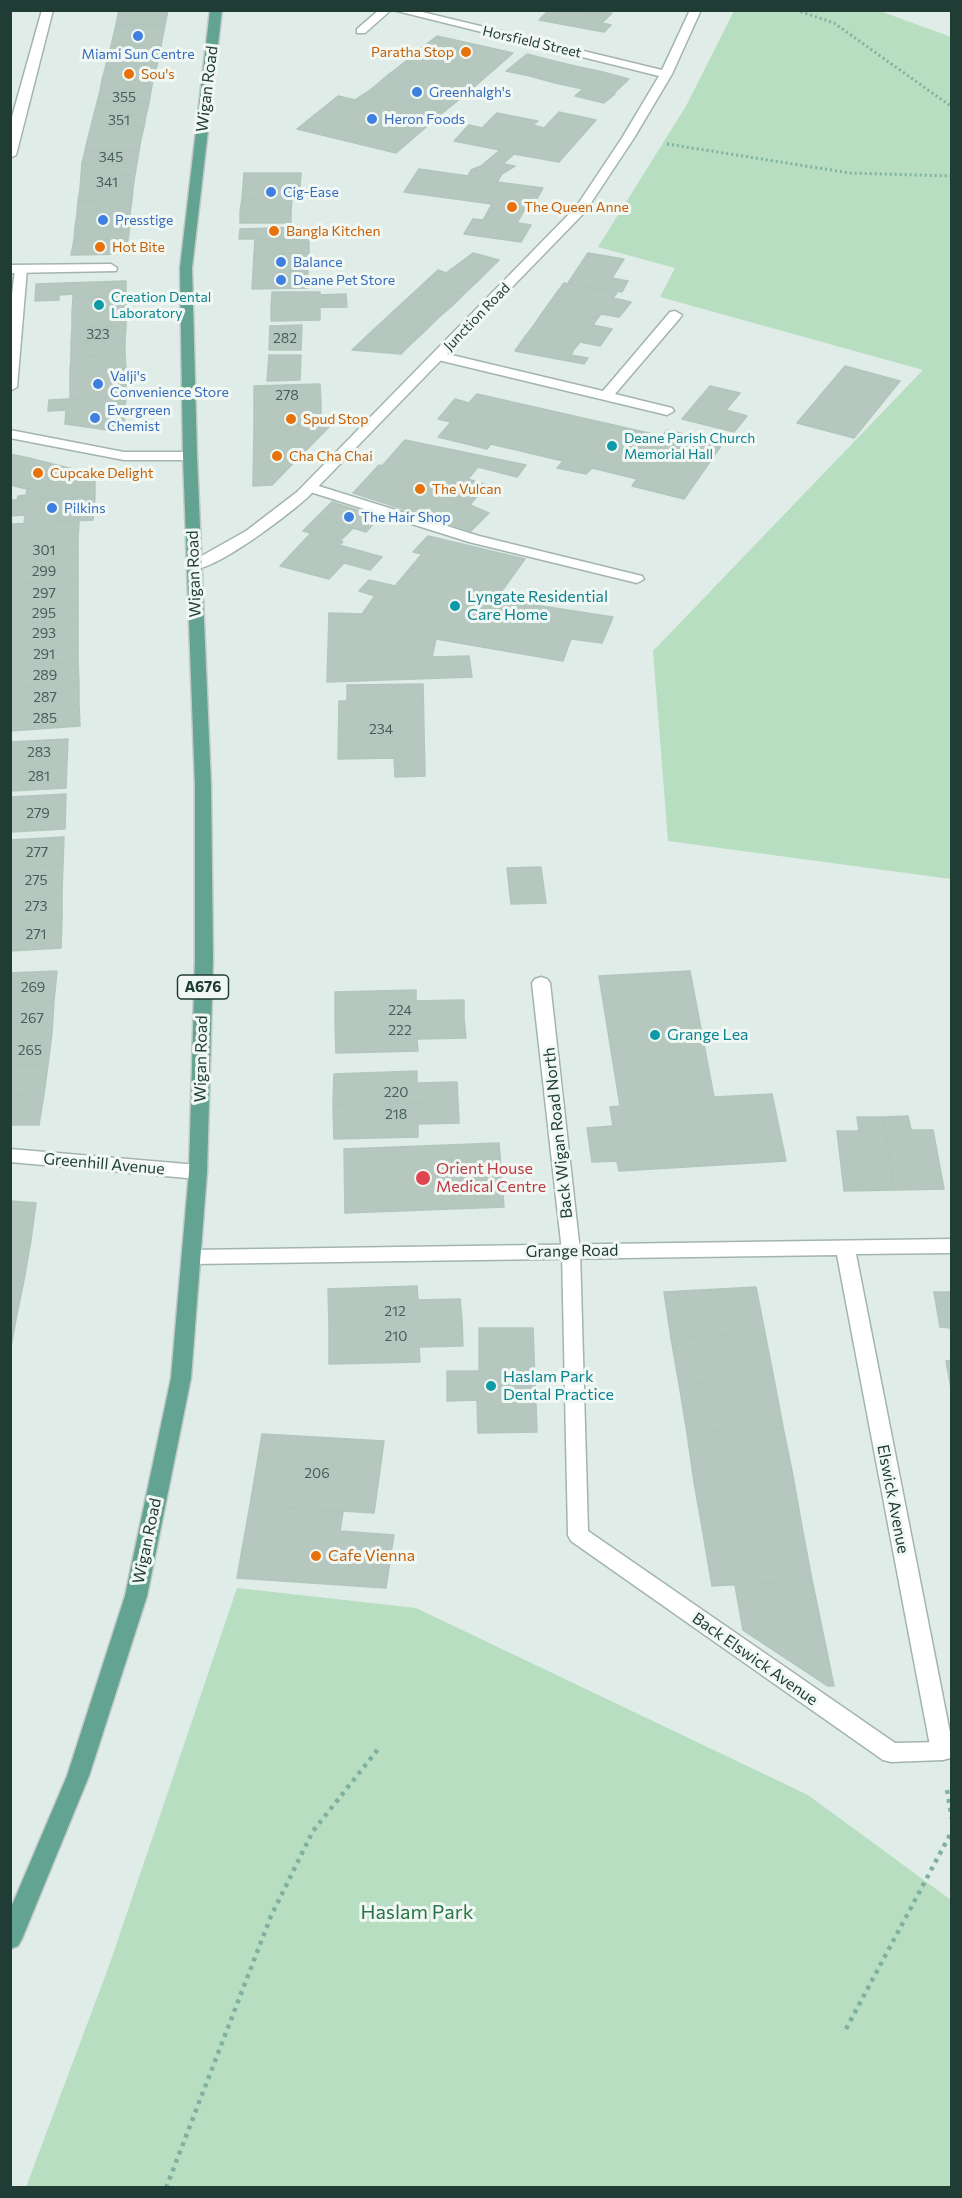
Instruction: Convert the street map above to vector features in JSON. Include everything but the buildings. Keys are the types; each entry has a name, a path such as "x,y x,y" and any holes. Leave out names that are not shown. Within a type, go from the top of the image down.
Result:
{"main road":[{"name":"Wigan Road","path":"10,1939 78,1776 136,1596 181,1378 198,1172 204,959 203,786 190,456 186,268 216,10"}],"street":[{"path":"10,155 48,10"},
{"path":"361,31 386,10"},
{"name":"Horsfield Street","path":"398,10 666,74"},
{"name":"Junction Road","path":"194,566 240,543 309,487 581,209 628,138 666,74 696,10"},
{"path":"10,387 16,269 111,268"},
{"path":"606,396 675,315"},
{"path":"439,356 667,411"},
{"path":"10,434 124,456 190,456"},
{"path":"309,487 474,539 637,579"},
{"name":"Back Wigan Road North","path":"541,983 571,1251 578,1535"},
{"name":"Greenhill Avenue","path":"10,1155 198,1172"},
{"name":"Grange Road","path":"192,1257 951,1246"},
{"name":"Elswick Avenue","path":"845,1248 942,1751"},
{"name":"Back Elswick Avenue","path":"578,1535 891,1753 942,1751"}],"path":[{"path":"796,10 834,23 951,107"},
{"path":"628,138 850,173 951,176"},
{"path":"166,2187 271,1916 313,1831 379,1748"},
{"path":"846,2029 951,1831"}],"green space":[{"path":"734,11 880,11 951,37 951,879 668,841 653,651 923,370 660,297 675,268 598,247 686,106"},
{"name":"Haslam Park","path":"237,1588 416,1608 808,1795 951,1900 951,2187 26,2187 110,1963"}],"place":[{"name":"Miami Sun Centre","path":"138,36"},
{"name":"Paratha Stop","path":"466,52"},
{"name":"Sou's","path":"129,74"},
{"name":"Greenhalgh's","path":"417,92"},
{"name":"Heron Foods","path":"372,119"},
{"name":"Cig-Ease","path":"271,192"},
{"name":"The Queen Anne","path":"512,207"},
{"name":"Presstige","path":"103,220"},
{"name":"Bangla Kitchen","path":"274,231"},
{"name":"Hot Bite","path":"100,247"},
{"name":"Balance","path":"281,262"},
{"name":"Deane Pet Store","path":"281,280"},
{"name":"Creation Dental Laboratory","path":"99,305"},
{"name":"Valji's Convenience Store","path":"98,384"},
{"name":"Evergreen Chemist","path":"95,418"},
{"name":"Spud Stop","path":"291,419"},
{"name":"Deane Parish Church Memorial Hall","path":"612,446"},
{"name":"Cha Cha Chai","path":"277,456"},
{"name":"Cupcake Delight","path":"38,473"},
{"name":"The Vulcan","path":"420,489"},
{"name":"Pilkins","path":"52,508"},
{"name":"The Hair Shop","path":"349,517"},
{"name":"Lyngate Residential Care Home","path":"455,606"},
{"name":"Grange Lea","path":"655,1035"},
{"name":"Orient House Medical Centre","path":"423,1178"},
{"name":"Haslam Park Dental Practice","path":"491,1386"},
{"name":"Cafe Vienna","path":"316,1556"}]}
